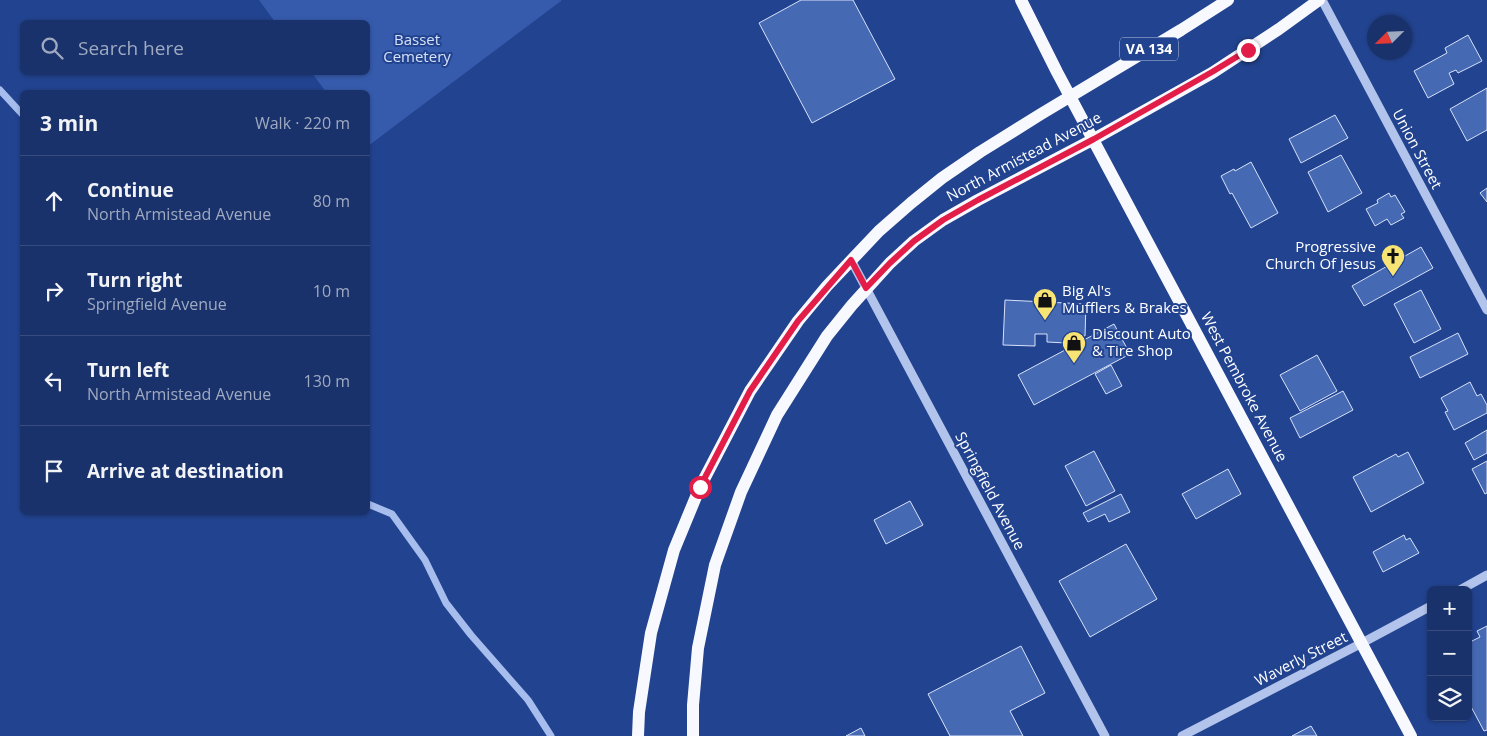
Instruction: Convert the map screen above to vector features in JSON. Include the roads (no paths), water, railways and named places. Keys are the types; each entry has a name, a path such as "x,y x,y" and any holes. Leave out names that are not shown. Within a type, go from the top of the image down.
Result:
{"main road":[{"name":"West Pembroke Avenue","path":"1021,0 1070,96 1410,736"},
{"name":"North Armistead Avenue","path":"638,736 639,712 651,633 674,550 700,487 750,391 798,321 851,260 911,203 942,178 980,152 1228,0"},
{"name":"North Armistead Avenue","path":"693,736 693,706 698,648 715,565 741,492 777,415 827,336 866,288 914,241 943,220 1094,139 1212,72 1280,29 1321,0"}],"street":[{"name":"Union Street","path":"1321,0 1487,310"},
{"name":"Springfield Avenue","path":"851,260 1105,736"},
{"path":"1467,586 1487,575"},
{"name":"Waverly Street","path":"1182,736 1427,608"}],"waterway":[{"path":"0,90 20,112"},
{"path":"370,505 392,514 425,560 446,603 471,635 528,700 551,736"}],"place":[{"name":"Progressive Church Of Jesus","path":"1393,277"},
{"name":"Big Al's Mufflers & Brakes","path":"1045,321"},
{"name":"Discount Auto & Tire Shop","path":"1074,364"}],"park label":[{"name":"Basset Cemetery","path":"417,48"}]}
